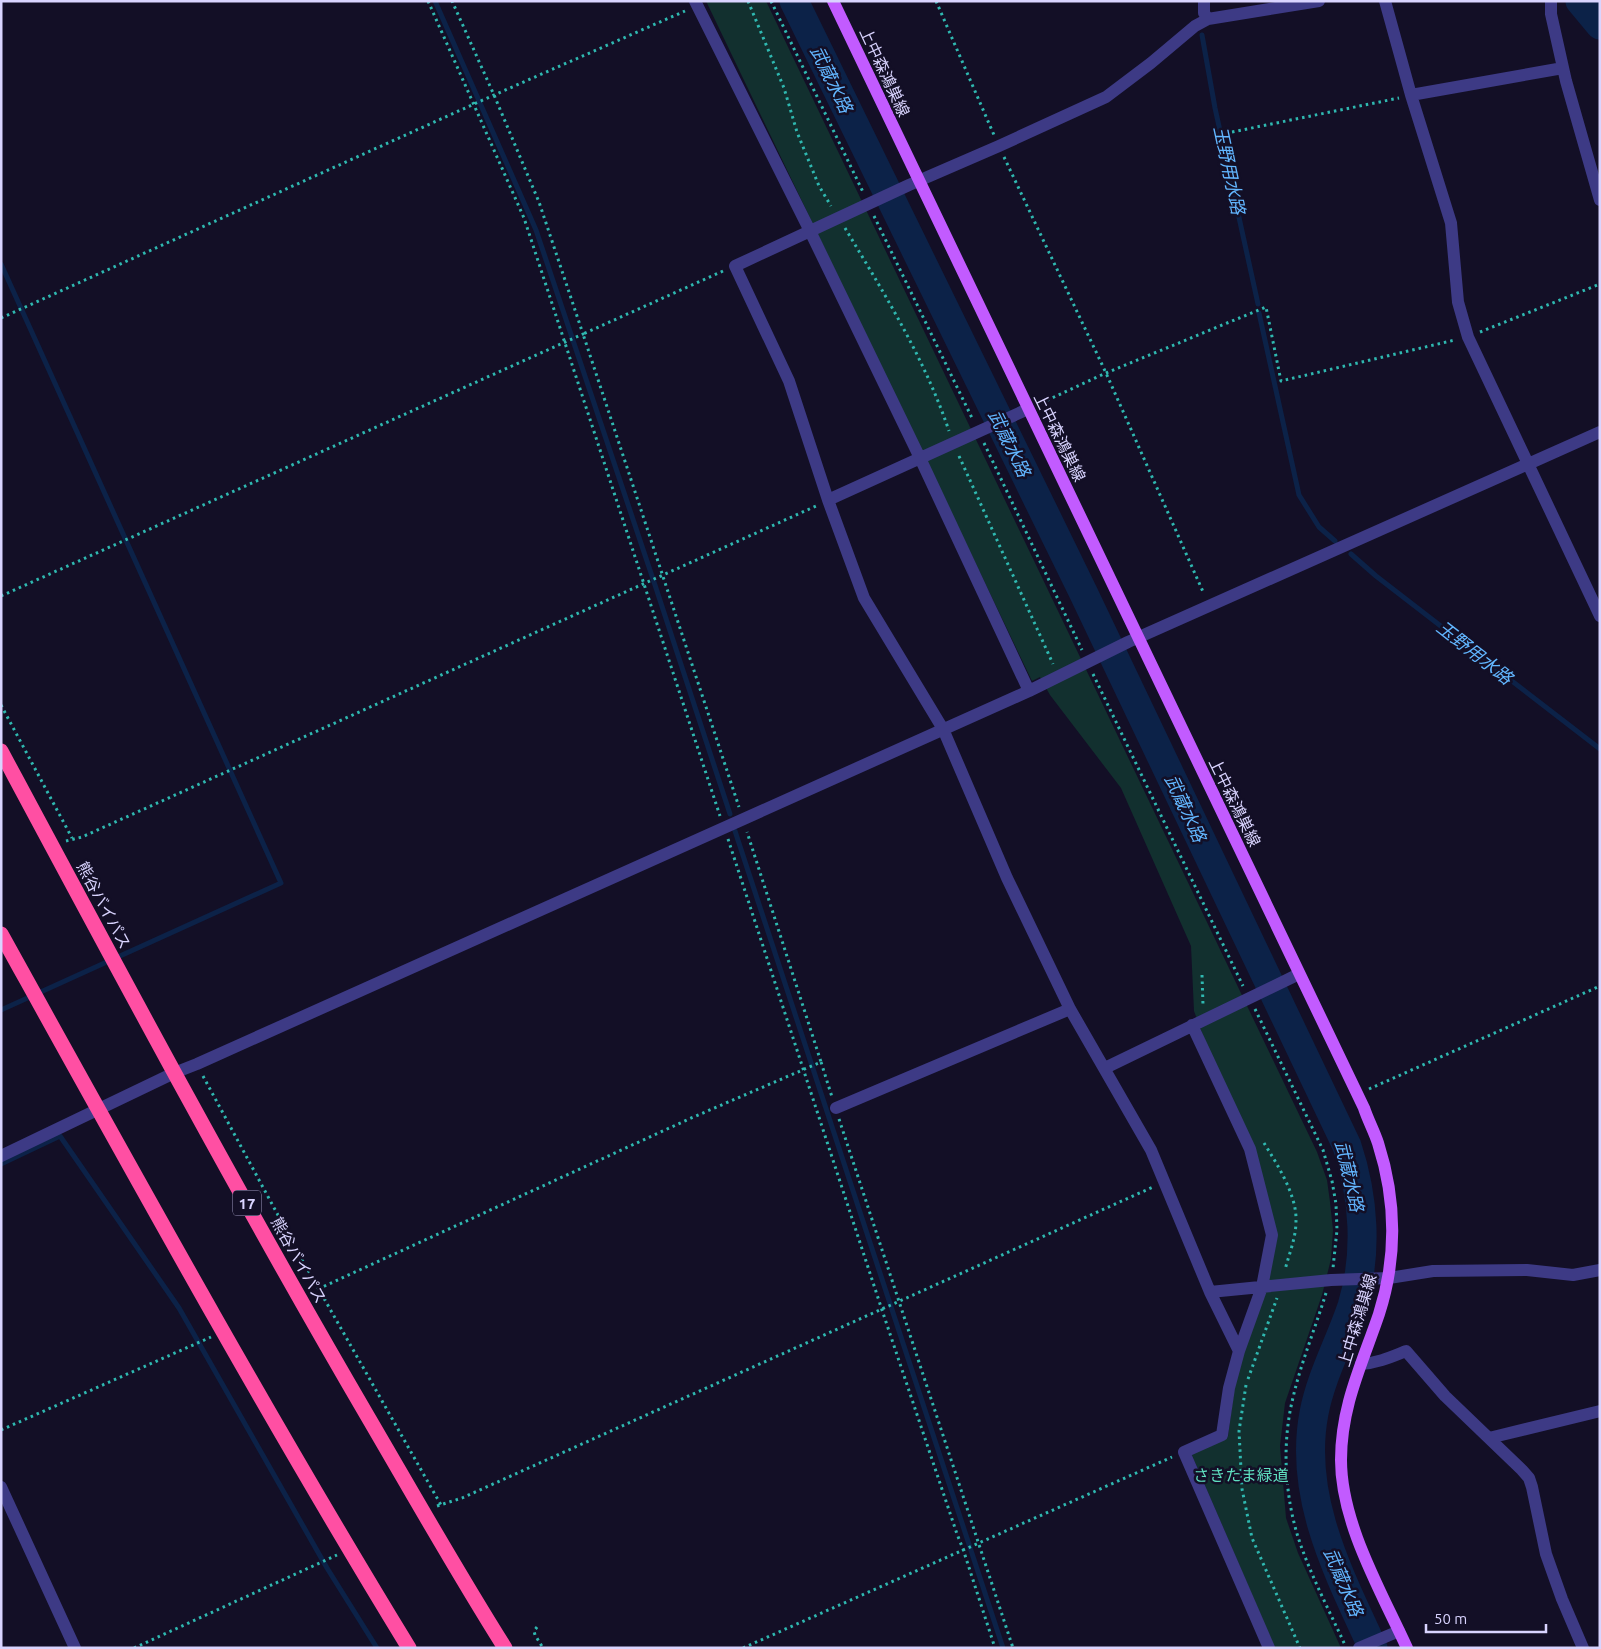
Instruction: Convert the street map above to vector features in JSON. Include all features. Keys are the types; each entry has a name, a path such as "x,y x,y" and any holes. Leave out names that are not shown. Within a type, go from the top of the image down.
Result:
{"highway":[{"name":"熊谷バイパス","path":"1,752 174,1073 321,1336 468,1590 505,1648"},
{"path":"1,934 223,1332 349,1550 409,1648"}],"main road":[{"name":"上中森鴻巣線","path":"833,1 1357,1095 1377,1142 1387,1181 1392,1230 1389,1278 1351,1390 1343,1428 1341,1461 1343,1486 1356,1535 1407,1648"}],"street":[{"path":"1204,1 1204,13 1208,19"},
{"path":"1239,1350 1210,1292 1151,1150 1070,1009 1007,878 943,729 864,598 828,500 789,381 735,266 1106,96 1151,63 1195,26 1208,19 1320,1"},
{"path":"1385,1 1451,223 1458,302 1468,337 1600,616"},
{"path":"1551,1 1551,14 1563,68 1600,200"},
{"path":"696,3 810,231 920,458 1029,691"},
{"path":"1412,95 1563,68"},
{"path":"828,500 1028,409"},
{"path":"1,1156 174,1073 1029,691 1124,644 1600,432"},
{"path":"1105,1068 1299,974"},
{"path":"836,1108 1070,1009"},
{"path":"1192,1025 1250,1149 1272,1235 1262,1287 1239,1350 1229,1388 1222,1435 1184,1452 1269,1648"},
{"path":"1210,1292 1262,1287 1336,1275 1372,1279 1433,1271 1527,1270 1573,1275 1600,1270"},
{"path":"1361,1364 1373,1364 1406,1351 1445,1396 1529,1478 1546,1554 1562,1599 1583,1648"},
{"path":"1489,1438 1600,1411"},
{"path":"1,1487 75,1648"},
{"path":"1359,1648 1399,1631"}],"path":[{"path":"452,1 539,202 743,819 898,1302 1013,1648"},
{"path":"748,1 784,88 797,132 819,186 892,305 922,365 954,443 1058,677"},
{"path":"771,1 873,202 982,430 1082,650"},
{"path":"936,1 999,146 1106,373 1210,606"},
{"path":"1,318 696,3"},
{"path":"1232,132 1412,95"},
{"path":"1,596 735,266"},
{"path":"1028,409 1106,373 1266,307 1282,381 1468,337 1600,284"},
{"path":"66,841 91,833 828,500"},
{"path":"1093,673 1252,996 1323,1150 1336,1204 1336,1275"},
{"path":"1,705 72,838"},
{"path":"1357,1095 1600,986"},
{"path":"318,1288 681,1123 821,1062"},
{"path":"197,1064 318,1288 441,1505"},
{"path":"422,1511 462,1498 1163,1182"},
{"path":"1327,1291 1291,1403 1286,1448 1287,1482 1298,1536 1304,1555 1345,1645"},
{"path":"1,1430 223,1332"},
{"path":"743,1648 1184,1452"},
{"path":"134,1648 349,1550"},
{"path":"537,1627 534,1631 535,1635 543,1648"}],"green space":[{"name":"さきたま緑道","path":"706,1 766,1 1317,1152 1327,1180 1330,1202 1333,1230 1331,1259 1322,1295 1285,1403 1280,1446 1286,1518 1298,1553 1341,1648 1275,1648 1191,1453 1228,1436 1235,1384 1276,1233 1194,1011 1191,946 1121,788 1050,695 1040,677 1032,681"}],"waterway":[{"path":"435,1 536,230 730,814"},
{"name":"武蔵水路","path":"794,1 1083,592 1347,1146 1353,1165 1360,1205 1362,1226 1360,1266 1352,1306 1317,1399 1311,1444 1312,1475 1317,1505 1335,1563 1373,1648"},
{"path":"1580,1 1600,25"},
{"name":"玉野用水路","path":"1202,35 1215,108 1258,304"},
{"path":"1,264 281,883 1,1010"},
{"name":"玉野用水路","path":"1259,313 1299,495 1319,527 1335,541"},
{"name":"玉野用水路","path":"1351,554 1376,576 1600,749"},
{"path":"735,831 1003,1648"},
{"path":"1,1164 60,1136 179,1308 327,1568 377,1648"}]}
